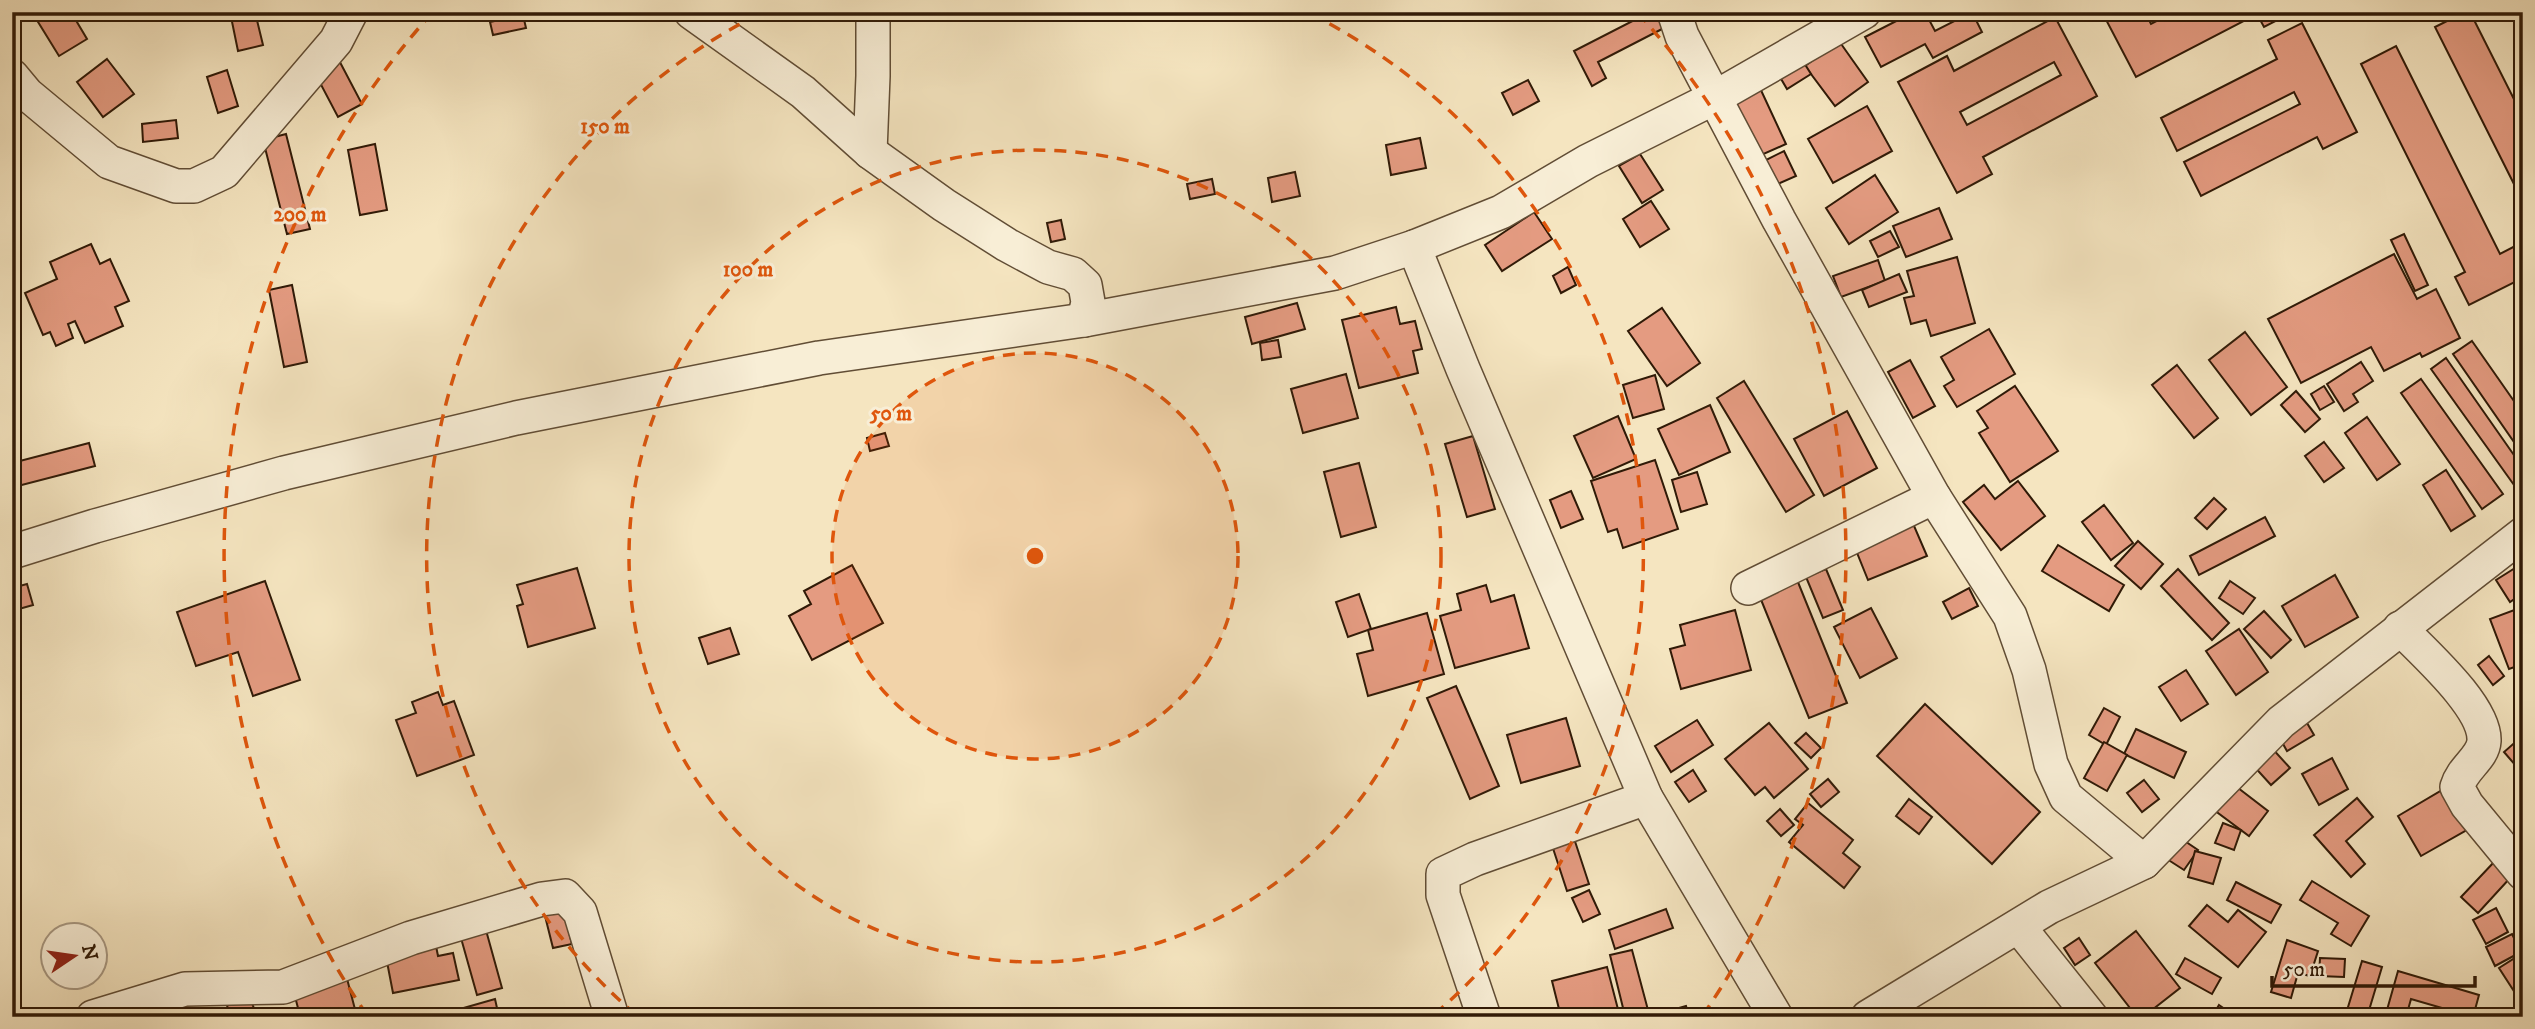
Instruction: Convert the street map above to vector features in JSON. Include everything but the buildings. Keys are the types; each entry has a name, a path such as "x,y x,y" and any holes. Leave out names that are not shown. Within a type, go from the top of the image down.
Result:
{"street":[{"path":"12,76 27,94 109,162 176,186 194,186 224,172 336,41 351,12"},
{"path":"691,12 803,92 870,152 944,205 1048,267 1073,274 1085,285 1088,302 1084,320"},
{"path":"870,152 873,12"},
{"path":"1674,12 1682,36 1779,220 1934,497 2010,616 2029,670 2051,764 2066,797 2144,862"},
{"path":"12,552 284,473 516,418 819,358 1084,320 1335,273 1414,247 1501,212 1588,161 1714,98 1864,12"},
{"path":"1414,247 1463,369 1646,798 1776,1017"},
{"path":"1748,588 1934,497"},
{"path":"1868,1017 2049,907 2144,862 2281,722 2523,534"},
{"path":"2400,628 2468,699 2477,715 2484,740 2479,756 2461,774 2457,787 2467,805 2523,873"},
{"path":"1484,1017 1443,895 1443,874 1475,859 1646,798"},
{"path":"93,1017 153,1008 185,989 283,987 411,939 542,899 565,895 580,912 612,1017"},
{"path":"2019,927 2091,1017"}]}
